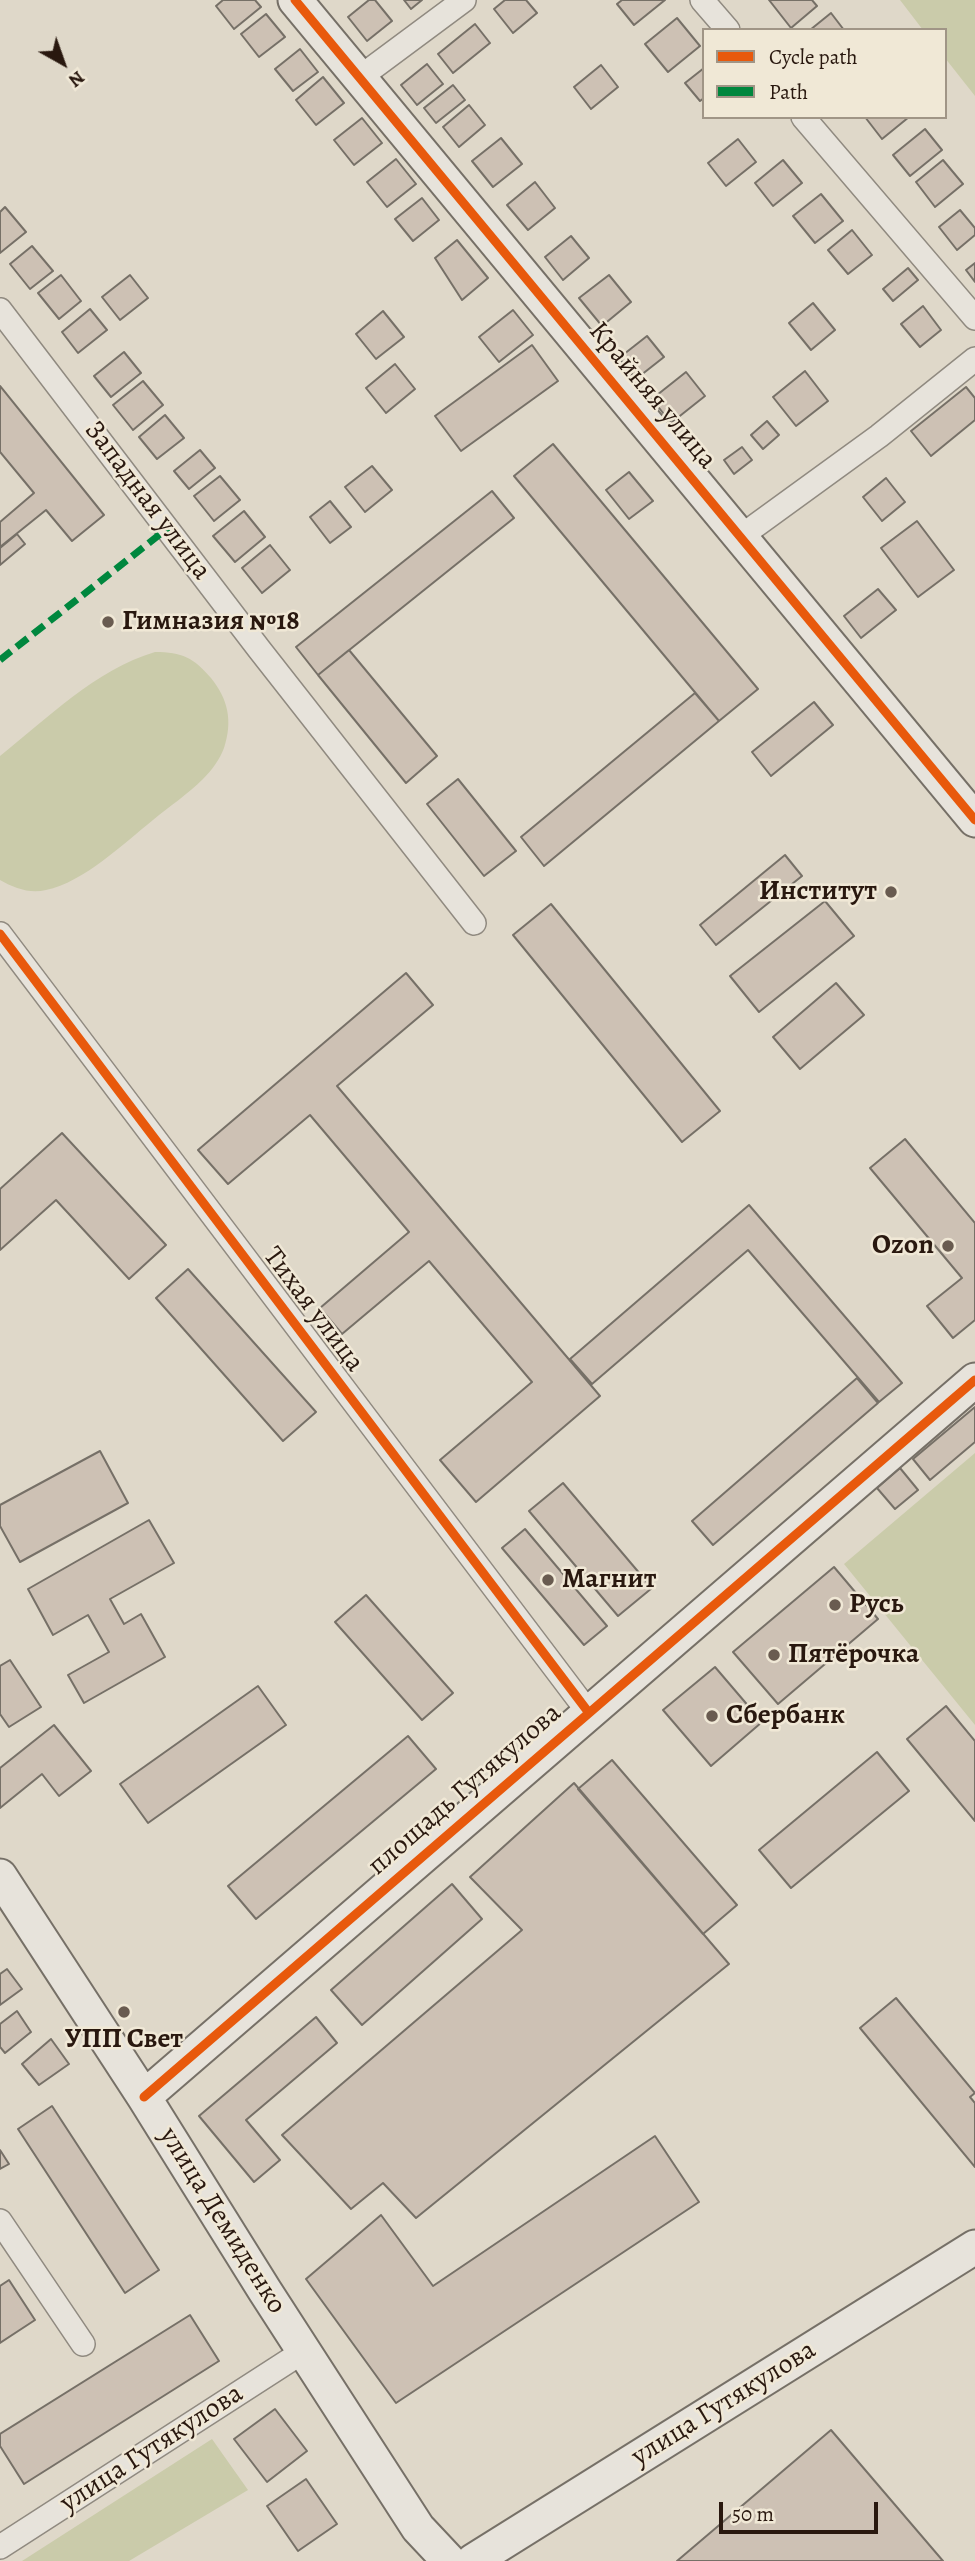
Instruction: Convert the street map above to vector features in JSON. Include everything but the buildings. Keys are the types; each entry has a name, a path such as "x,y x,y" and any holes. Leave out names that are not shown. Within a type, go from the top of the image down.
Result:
{"street":[{"name":"Крайняя улица","path":"295,0 975,820"},
{"path":"359,78 464,0"},
{"path":"702,0 726,28"},
{"path":"805,119 975,318"},
{"name":"Западная улица","path":"0,310 267,659 474,923"},
{"path":"740,537 880,436 975,359"},
{"name":"Тихая улица","path":"0,934 589,1713"},
{"name":"площадь Гутякулова","path":"144,2097 975,1380"},
{"name":"улица Демиденко","path":"0,1876 418,2528 449,2561"},
{"path":"0,2221 83,2344"},
{"name":"улица Гутякулова","path":"473,2561 975,2247"},
{"name":"улица Гутякулова","path":"0,2547 304,2351"}],"green space":[{"path":"900,0 975,0 975,96 947,61 947,28 921,28"},
{"path":"155,652 173,653 193,661 211,678 221,694 227,711 228,729 224,748 215,764 185,795 103,861 75,879 60,886 34,891 16,888 0,880 0,756 92,683 112,670"},
{"path":"975,1453 975,1725 844,1564"},
{"path":"212,2439 248,2490 129,2561 22,2561"}],"marked path":[{"path":"0,660 168,528"}],"cycle path":[{"path":"295,0 975,820"},
{"path":"0,934 589,1713"},
{"path":"144,2097 975,1380"}],"place":[{"name":"Гимназия №18","path":"108,622"},
{"name":"Институт","path":"891,892"},
{"name":"Ozon","path":"948,1246"},
{"name":"Магнит","path":"548,1580"},
{"name":"Русь","path":"835,1605"},
{"name":"Пятёрочка","path":"774,1655"},
{"name":"Сбербанк","path":"712,1716"},
{"name":"УПП Свет","path":"124,2012"}]}
